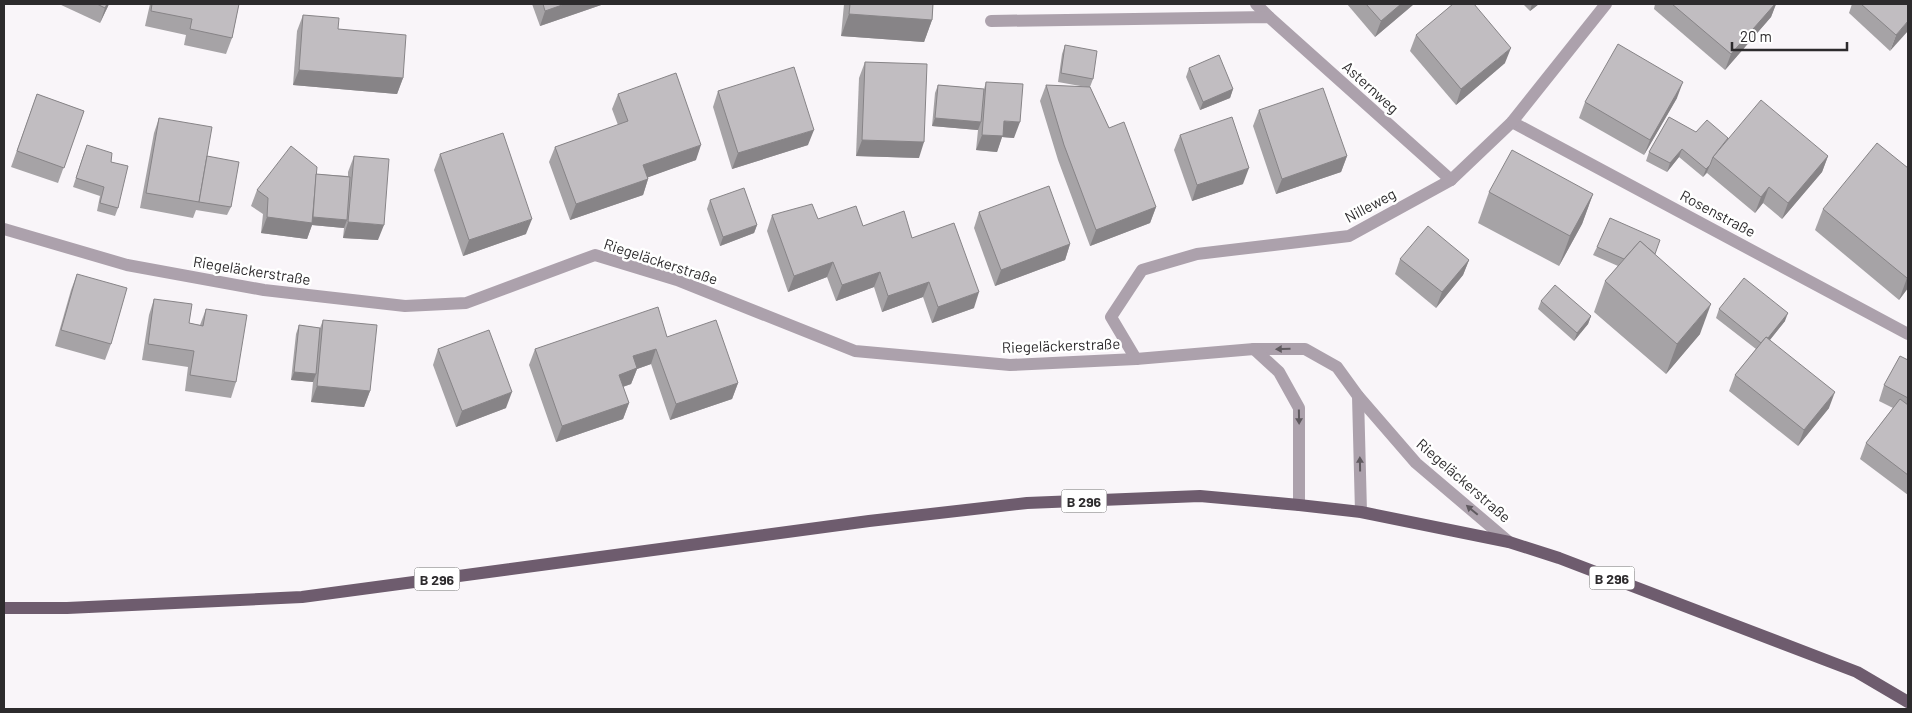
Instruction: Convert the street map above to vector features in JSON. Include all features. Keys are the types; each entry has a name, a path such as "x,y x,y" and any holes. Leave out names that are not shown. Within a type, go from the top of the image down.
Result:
{"main road":[{"name":"B 296","path":"4,608 67,608 302,597 869,521 1028,503 1200,496 1361,512 1509,542 1559,558 1857,672 1908,702"}],"street":[{"name":"Asternweg","path":"1256,4 1451,180"},
{"name":"Nilleweg","path":"1136,359 1111,317 1142,270 1197,254 1349,236 1451,180 1512,122 1606,4"},
{"path":"991,21 1269,17"},
{"name":"Rosenstraße","path":"1512,122 1908,334"},
{"name":"Riegeläckerstraße","path":"4,229 127,265 264,290 405,306 466,303 595,255 677,280 856,351 1010,366 1254,350 1305,349 1337,367 1358,396 1416,463 1509,542"},
{"path":"1254,350 1279,372 1299,408 1299,505"},
{"path":"1358,396 1361,512"}],"building":[{"path":"97,4 107,4 105,8"},
{"path":"152,4 239,4 232,38 190,29 192,19 151,11"},
{"path":"543,4 565,4 545,11"},
{"path":"850,4 933,4 932,20 849,14"},
{"path":"1366,4 1401,4 1381,21"},
{"path":"1453,4 1474,4 1511,48 1461,89 1416,35"},
{"path":"1672,4 1775,4 1731,54"},
{"path":"1861,4 1908,4 1908,21 1896,35"},
{"path":"303,15 339,18 338,29 406,35 403,78 299,70"},
{"path":"1618,44 1683,82 1650,140 1585,102"},
{"path":"1065,45 1097,51 1093,79 1061,73"},
{"path":"1219,55 1233,89 1203,102 1189,68"},
{"path":"865,62 927,64 924,142 862,140"},
{"path":"794,67 814,130 738,153 718,91"},
{"path":"676,73 701,145 643,165 648,179 576,204 555,147 628,121 618,94"},
{"path":"986,82 1023,84 1020,122 1004,121 1003,136 982,135"},
{"path":"938,85 984,89 981,122 935,118"},
{"path":"1046,85 1090,87 1109,128 1124,122 1156,207 1096,230 1064,145"},
{"path":"1323,88 1347,156 1282,179 1259,110"},
{"path":"37,94 84,111 64,168 17,151"},
{"path":"1761,100 1828,156 1788,203 1769,187 1761,197 1713,157"},
{"path":"1232,117 1249,168 1197,185 1180,135"},
{"path":"1669,117 1696,132 1707,120 1728,138 1706,169 1682,149 1670,163 1649,152"},
{"path":"159,118 212,127 199,202 146,193"},
{"path":"503,133 532,219 469,240 440,154"},
{"path":"1877,143 1908,168 1907,278 1823,209"},
{"path":"87,145 112,153 111,162 128,166 118,208 100,203 104,187 76,178"},
{"path":"291,146 317,167 312,223 267,217 268,198 257,190"},
{"path":"1512,150 1593,194 1570,236 1489,192"},
{"path":"207,156 239,162 231,207 199,202"},
{"path":"354,156 389,159 384,225 348,222"},
{"path":"316,174 350,177 347,220 313,217"},
{"path":"1049,186 1070,244 1001,270 979,212"},
{"path":"744,188 757,225 723,237 710,200"},
{"path":"812,204 818,219 856,206 863,226 904,211 912,238 954,223 979,292 938,307 929,282 888,296 880,272 842,285 833,262 794,276 772,215"},
{"path":"1610,218 1660,240 1655,254 1640,241 1624,259 1597,247"},
{"path":"1428,226 1469,260 1442,292 1400,259"},
{"path":"1640,241 1711,304 1677,344 1605,281"},
{"path":"77,274 127,288 111,344 61,330"},
{"path":"1744,278 1788,313 1768,338 1766,337 1761,343 1719,309"},
{"path":"1555,285 1591,316 1577,333 1541,301"},
{"path":"154,299 192,304 189,323 203,326 206,309 247,315 236,382 190,375 194,351 148,344"},
{"path":"658,307 667,337 716,320 738,383 676,404 656,349 633,356 637,368 619,375 629,403 562,426 535,349"},
{"path":"323,320 377,325 370,391 317,386"},
{"path":"299,325 320,328 316,374 294,372"},
{"path":"489,330 512,392 462,411 438,349"},
{"path":"1766,337 1835,392 1804,430 1735,375"},
{"path":"1900,356 1908,360 1908,398 1884,385"},
{"path":"1900,399 1908,405 1908,475 1866,443"}]}
